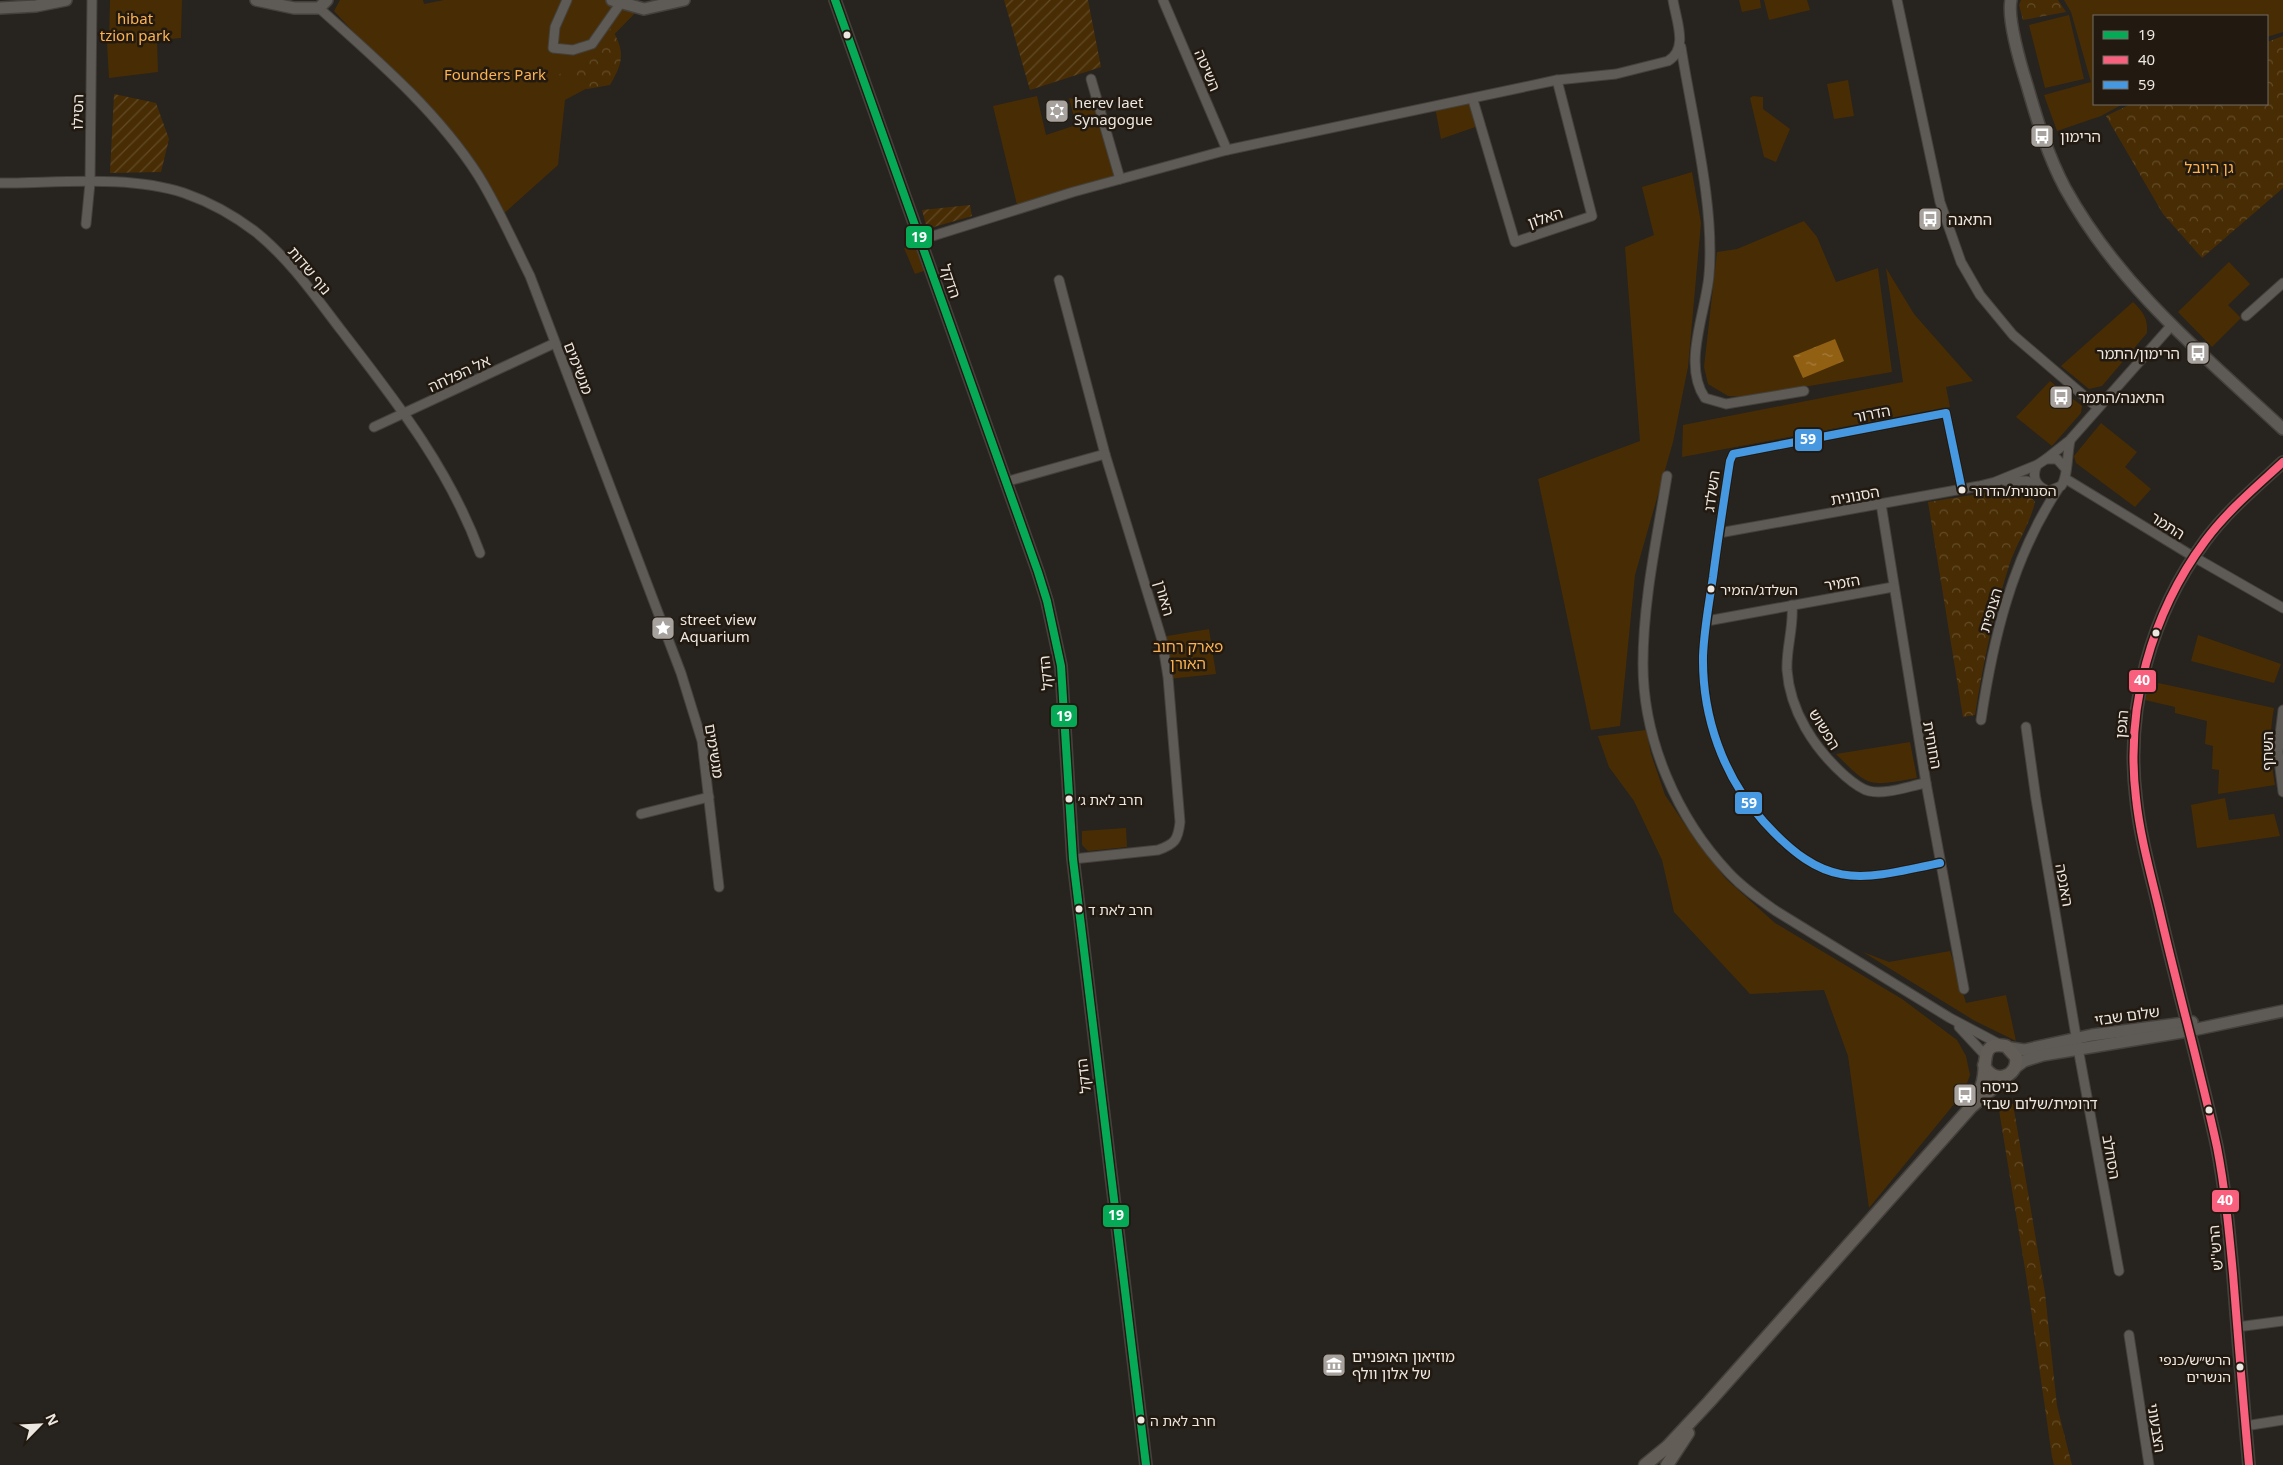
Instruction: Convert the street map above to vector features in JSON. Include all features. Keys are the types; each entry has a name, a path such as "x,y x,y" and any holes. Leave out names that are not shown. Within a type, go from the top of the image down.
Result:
{"main road":[{"path":"1644,1465 1667,1447 1710,1402 1971,1107 2011,1072 2016,1057 2006,1046 1992,1047 1984,1060 1980,1091 1971,1107"},
{"path":"1984,1060 1986,1070 1994,1077 2011,1072"},
{"path":"1667,1465 1710,1402"}],"street":[{"path":"0,8 36,6 66,0"},
{"name":"הסילו","path":"86,224 90,183 92,0"},
{"path":"256,0 294,8 323,4"},
{"path":"567,0 555,27 552,48 573,50 592,44 616,2 644,9 684,0"},
{"name":"הדקל","path":"835,0 1047,601 1061,666 1073,860 1146,1465"},
{"name":"השיטה","path":"1163,0 1227,150"},
{"path":"1673,0 1705,193 1710,248 1706,302 1695,357 1696,379 1705,398 1726,404 1804,391"},
{"path":"1897,0 1940,202 1961,262 1980,294 2013,335 2097,407"},
{"path":"2011,0 2011,16 2024,75 2048,152 2064,187 2107,254 2146,300 2170,326 2283,428"},
{"name":"מגשימים","path":"323,4 440,125 477,174 501,216 526,268 681,673 702,741 719,887"},
{"path":"920,240 1072,192 1227,150 1383,116 1473,100 1557,80 1616,74 1659,64 1675,57 1681,45"},
{"path":"1091,79 1120,179"},
{"name":"האלון","path":"1473,100 1515,242 1592,216 1557,80"},
{"name":"נוף שדות","path":"0,182 90,183 154,187 183,193 208,203 256,233 295,271 405,413 451,487 467,518 480,553"},
{"path":"1005,482 1105,454 1059,280"},
{"path":"2246,316 2283,283"},
{"path":"2070,440 2066,474 2058,489 2049,491 2040,487 2034,476 2037,465 2070,440 2170,326"},
{"name":"אל הפלחה","path":"374,427 556,343"},
{"name":"הדרור","path":"1730,461 1733,454 1738,452 1946,413 1962,490"},
{"name":"האורן","path":"1073,860 1158,850 1171,846 1178,835 1180,822 1168,677 1162,640 1105,454"},
{"path":"2046,459 2057,459 2066,474"},
{"name":"השלדג","path":"1730,461 1707,621 1704,673 1709,716 1715,737 1733,780 1746,800 1773,832 1803,859 1836,874 1871,876 1940,863"},
{"name":"הגפן","path":"2187,1027 2139,821 2133,752 2138,698 2149,654 2167,606 2194,557 2227,515 2283,462"},
{"name":"הסנונית","path":"1995,482 2037,465"},
{"name":"התמר","path":"2066,474 2194,557 2283,608"},
{"path":"1667,476 1647,604 1643,665 1645,695 1651,730 1662,765 1676,798 1709,850 1750,893 1950,1018 2006,1046"},
{"name":"הסנונית","path":"1719,533 1962,490 1995,482 2015,480 2033,482 2040,487"},
{"name":"הצופית","path":"2040,487 2044,502 2043,513"},
{"name":"הצופית","path":"1982,720 1992,656 2002,613 2023,556 2043,513 2058,489"},
{"name":"החוחית","path":"1881,504 1926,783 1964,990"},
{"name":"הזמיר","path":"1707,621 1893,586"},
{"name":"הפשוש","path":"1792,605 1793,618 1787,653 1790,690 1805,727 1815,744 1831,763 1852,782 1864,789 1880,792 1926,783"},
{"name":"השחף","path":"2283,710 2278,752 2283,792"},
{"name":"האנפה","path":"2026,727 2036,799 2077,1043"},
{"name":"מגשימים","path":"641,814 709,797"},
{"name":"שלום שבזי","path":"2006,1046 2024,1050 2248,1018 2283,1011"},
{"path":"1950,1018 1984,1060"},
{"name":"הרש''ש","path":"2187,1027 2221,1171 2238,1327 2249,1465"},
{"name":"שלום שבזי","path":"2011,1072 2032,1058 2077,1043"},
{"name":"הסחלב","path":"2077,1043 2119,1271"},
{"path":"2238,1327 2283,1321"},
{"name":"הצבעוני","path":"2129,1335 2149,1465"},
{"path":"2245,1426 2283,1420"}],"green space":[{"name":"hibat tzion park","path":"110,0 182,0 181,38 157,40 158,72 109,78 107,43 109,43"},
{"name":"Founders Park","path":"340,0 423,0 424,4 444,0 613,0 640,8 604,45 606,78 565,100 558,165 501,216 473,161 334,11"},
{"path":"1004,0 1088,0 1101,67 1030,90"},
{"path":"1739,0 1760,0 1761,8 1742,12"},
{"path":"1764,0 1807,0 1810,10 1769,20"},
{"path":"2021,0 2058,0 2066,12 2023,20 2019,5"},
{"path":"2064,0 2283,0 2283,32 2268,37 2268,15 2093,15 2093,105 2121,105 2101,116 2057,131 2044,95 2091,82 2071,12"},
{"path":"2069,15 2084,79 2045,88 2029,25"},
{"path":"611,28 619,43 621,56 618,69 610,85 587,89 571,78 547,83 587,55"},
{"name":"גן היובל","path":"2283,36 2283,188 2202,258 2163,214 2106,116 2129,105 2268,105 2268,42"},
{"path":"1848,80 1854,116 1834,119 1827,84"},
{"path":"114,94 156,103 169,139 161,172 110,173"},
{"path":"1037,96 1046,135 1076,125 1069,98 1099,104 1120,179 1018,209 993,106"},
{"path":"1753,96 1763,97 1763,109 1790,129 1776,162 1764,157 1750,98"},
{"path":"1473,100 1481,125 1441,139 1435,107"},
{"path":"1692,172 1701,223 1688,367 1673,442 1635,575 1620,726 1591,730 1538,479 1640,441 1625,247 1654,235 1642,187"},
{"path":"970,205 972,216 927,229 922,210"},
{"path":"1804,221 1817,237 1836,282 1878,268 1892,372 1743,397 1728,396 1708,384 1704,367 1717,252 1737,249"},
{"path":"921,242 930,269 915,274 904,248"},
{"path":"2229,262 2250,284 2228,305 2241,318 2212,347 2178,312"},
{"path":"1886,268 1914,314 1973,381 1946,387 1950,407 1682,457 1683,425 1903,382"},
{"path":"2133,302 2144,316 2147,323 2147,333 2102,386 2089,389 2061,366"},
{"path":"2050,381 2082,406 2081,413 2052,446 2016,417"},
{"path":"2101,423 2137,452 2125,467 2151,489 2135,507 2076,463 2074,456"},
{"path":"2010,489 2024,492 2035,502 2003,584 1985,658 1975,715 1963,717 1928,502"},
{"name":"פארק רחוב האורן","path":"1209,629 1216,674 1168,679 1161,637"},
{"path":"2198,635 2281,664 2274,683 2191,661"},
{"path":"2149,681 2274,708 2271,746 2275,785 2218,794 2219,770 2212,769 2213,746 2205,744 2207,721 2175,713 2175,707 2145,700"},
{"path":"1646,730 1651,754 1665,795 1696,841 1726,879 1775,923 1902,999 1957,1040 1966,1056 1970,1075 1964,1092 1869,1208 1848,1056 1824,990 1750,994 1674,912 1662,860 1634,801 1609,767 1598,736"},
{"path":"1910,742 1917,778 1889,783 1871,782 1864,779 1836,754"},
{"path":"2225,798 2229,820 2274,814 2280,836 2197,848 2191,805"},
{"path":"1126,828 1127,847 1088,851 1082,845 1082,831"},
{"path":"1950,951 1966,1003 2006,995 2016,1041 1975,1021 1863,952 1889,962"},
{"path":"1998,1104 2013,1104 2045,1293 2057,1406 2072,1465 2054,1465 2052,1457 2026,1275"}],"water":[{"path":"1835,339 1844,361 1803,378 1793,356"}],"transit line":[{"name":"19","path":"835,0 1038,572 1047,601 1061,666 1073,859 1146,1465"},
{"name":"59","path":"1940,863 1886,874 1844,875 1825,870 1806,860 1786,844 1764,822 1750,804 1726,766 1711,723 1706,701 1703,656 1707,616 1730,461 1733,454 1946,413 1962,490"},
{"name":"40","path":"2249,1465 2233,1274 2222,1178 2210,1117 2143,842 2136,798 2135,730 2139,696 2146,663 2170,599 2186,569 2205,541 2223,520 2283,462"}],"place":[{"name":"herev laet Synagogue","path":"1057,111"},
{"name":"הרימון","path":"2042,136"},
{"name":"התאנה","path":"1930,219"},
{"name":"הרימון/התמר","path":"2198,353"},
{"name":"התאנה/התמר","path":"2061,397"},
{"name":"הסנונית/הדרור","path":"1962,490"},
{"name":"השלדג/הזמיר","path":"1711,589"},
{"name":"street view Aquarium","path":"663,628"},
{"name":"חרב לאת ג׳","path":"1069,799"},
{"name":"חרב לאת ד","path":"1079,909"},
{"name":"כניסה דרומית/שלום שבזי","path":"1965,1095"},
{"name":"מוזיאון האופניים של אלון וולף","path":"1334,1365"},
{"name":"הרש״ש/כנפי הנשרים","path":"2240,1367"},
{"name":"חרב לאת ה","path":"1141,1420"}]}
